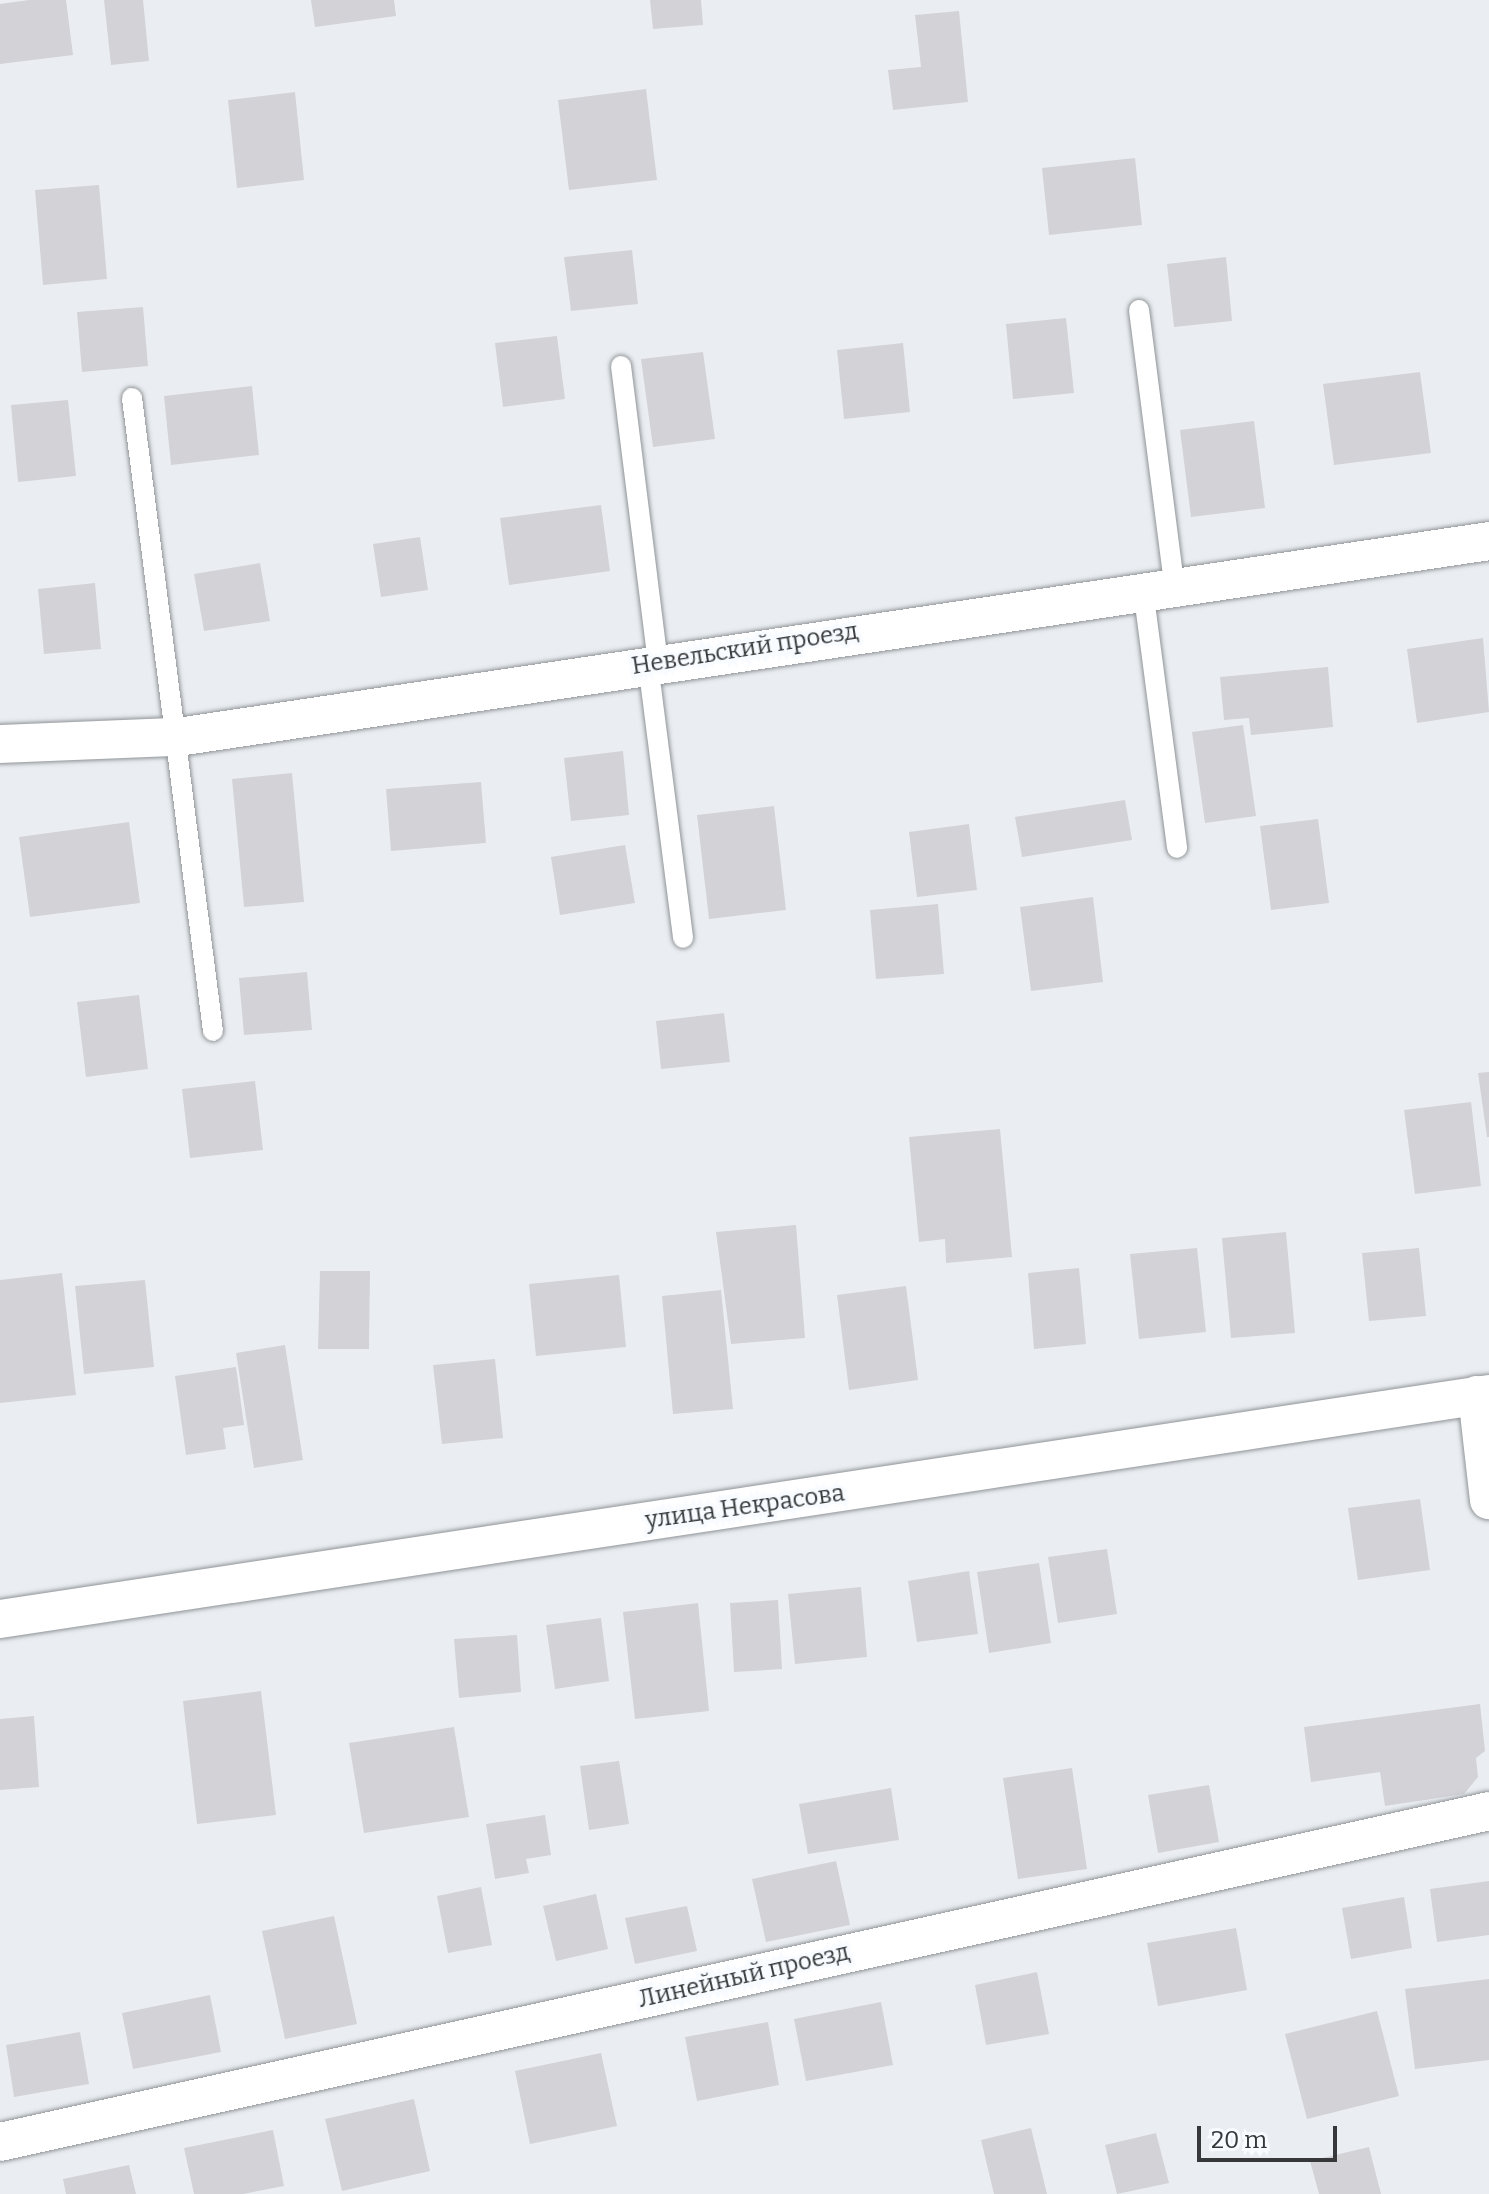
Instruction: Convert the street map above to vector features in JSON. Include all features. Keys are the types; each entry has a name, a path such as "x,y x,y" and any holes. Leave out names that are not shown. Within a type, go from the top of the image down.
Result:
{"street":[{"name":"Невельский проезд","path":"0,744 178,737 1158,587 1489,541"},
{"path":"1483,1394 1489,1500"},
{"name":"улица Некрасова","path":"0,1619 1483,1394"},
{"name":"Линейный проезд","path":"0,2142 1489,1811"}],"lane":[{"path":"1139,310 1177,848"},
{"path":"621,366 683,938"},
{"path":"132,398 178,737 213,1031"}],"building":[{"path":"66,0 73,55 0,64 0,4"},
{"path":"104,0 143,0 149,61 111,65"},
{"path":"311,0 394,0 396,16 315,27"},
{"path":"650,0 701,0 703,25 653,29"},
{"path":"959,11 968,102 893,110 888,70 921,67 915,15"},
{"path":"646,89 657,180 569,190 558,100"},
{"path":"295,92 304,180 237,188 228,100"},
{"path":"1135,158 1142,225 1049,235 1042,168"},
{"path":"99,185 107,279 43,285 35,190"},
{"path":"632,250 638,304 571,311 564,257"},
{"path":"1226,257 1232,321 1174,327 1167,264"},
{"path":"143,307 148,366 82,372 77,312"},
{"path":"1066,318 1074,393 1013,399 1006,324"},
{"path":"557,336 565,399 503,407 495,343"},
{"path":"903,343 910,412 844,419 837,350"},
{"path":"703,352 715,439 653,447 641,359"},
{"path":"1420,372 1431,453 1334,465 1323,384"},
{"path":"252,386 259,455 171,465 164,396"},
{"path":"68,400 76,476 18,482 11,405"},
{"path":"1254,421 1265,508 1191,517 1180,430"},
{"path":"601,505 610,571 509,585 500,518"},
{"path":"420,537 428,590 381,597 373,544"},
{"path":"260,563 270,621 204,631 194,574"},
{"path":"95,583 101,649 44,654 38,589"},
{"path":"1483,638 1489,712 1417,723 1407,649"},
{"path":"1328,667 1333,727 1251,735 1249,718 1224,720 1220,677"},
{"path":"1243,725 1256,816 1205,823 1192,732"},
{"path":"623,751 629,815 571,821 564,758"},
{"path":"292,773 304,902 244,907 232,779"},
{"path":"481,782 486,843 391,851 386,789"},
{"path":"1125,800 1132,840 1022,857 1015,817"},
{"path":"774,806 786,910 709,919 697,815"},
{"path":"1318,819 1329,903 1271,910 1260,826"},
{"path":"129,822 140,903 30,917 19,837"},
{"path":"969,824 977,890 917,897 909,832"},
{"path":"625,845 635,903 560,915 551,857"},
{"path":"1093,897 1103,982 1031,991 1020,907"},
{"path":"938,904 944,974 876,979 870,910"},
{"path":"307,972 312,1030 244,1035 239,978"},
{"path":"139,995 148,1069 86,1077 77,1002"},
{"path":"724,1013 730,1062 661,1069 656,1021"},
{"path":"1489,1072 1489,1137 1487,1137 1478,1073"},
{"path":"255,1081 263,1150 190,1158 182,1089"},
{"path":"1471,1102 1481,1186 1415,1194 1404,1110"},
{"path":"1000,1129 1012,1257 946,1263 945,1239 919,1242 909,1137"},
{"path":"796,1225 805,1338 731,1344 716,1232"},
{"path":"1286,1232 1295,1333 1231,1338 1222,1238"},
{"path":"1197,1248 1206,1332 1139,1339 1130,1254"},
{"path":"1419,1248 1426,1316 1369,1321 1362,1253"},
{"path":"1079,1268 1086,1344 1034,1349 1028,1273"},
{"path":"320,1271 370,1271 369,1349 318,1349"},
{"path":"62,1273 76,1395 0,1403 0,1280"},
{"path":"619,1275 626,1347 536,1356 529,1284"},
{"path":"145,1280 154,1367 84,1374 75,1286"},
{"path":"906,1286 918,1380 849,1390 837,1295"},
{"path":"721,1290 733,1409 673,1414 662,1296"},
{"path":"285,1345 303,1460 254,1468 236,1353"},
{"path":"495,1359 503,1438 442,1444 433,1365"},
{"path":"236,1367 244,1425 223,1428 226,1449 186,1455 175,1376"},
{"path":"1420,1499 1430,1570 1358,1580 1348,1508"},
{"path":"1107,1549 1117,1614 1058,1623 1048,1557"},
{"path":"1039,1563 1051,1643 989,1653 977,1572"},
{"path":"969,1571 978,1634 917,1642 908,1581"},
{"path":"861,1587 867,1657 795,1664 788,1594"},
{"path":"778,1600 782,1669 734,1672 730,1603"},
{"path":"698,1603 709,1711 635,1719 623,1612"},
{"path":"601,1618 609,1681 555,1689 546,1625"},
{"path":"517,1635 521,1692 459,1698 454,1639"},
{"path":"261,1691 276,1815 197,1824 183,1701"},
{"path":"1480,1704 1485,1751 1476,1758 1478,1777 1464,1794 1385,1806 1380,1772 1311,1782 1304,1727"},
{"path":"34,1716 39,1787 0,1790 0,1719"},
{"path":"454,1727 469,1817 364,1833 349,1743"},
{"path":"619,1761 629,1824 589,1830 580,1766"},
{"path":"1072,1768 1087,1869 1018,1879 1003,1778"},
{"path":"1209,1785 1219,1842 1158,1853 1148,1795"},
{"path":"891,1788 899,1840 808,1854 799,1804"},
{"path":"545,1815 551,1855 526,1859 529,1873 495,1879 486,1824"},
{"path":"836,1861 850,1925 766,1942 752,1879"},
{"path":"1489,1881 1489,1935 1437,1942 1430,1889"},
{"path":"481,1887 492,1945 448,1953 437,1896"},
{"path":"596,1894 608,1949 556,1961 543,1906"},
{"path":"1404,1897 1412,1948 1351,1959 1342,1908"},
{"path":"687,1906 697,1951 635,1964 625,1918"},
{"path":"334,1916 357,2024 285,2039 262,1931"},
{"path":"1236,1928 1247,1990 1158,2006 1147,1943"},
{"path":"1037,1972 1049,2034 986,2045 975,1985"},
{"path":"1489,1979 1489,2060 1415,2069 1405,1989"},
{"path":"210,1995 221,2052 133,2069 122,2013"},
{"path":"881,2002 893,2065 806,2081 794,2019"},
{"path":"1377,2011 1399,2096 1307,2119 1285,2034"},
{"path":"768,2022 779,2085 697,2101 685,2037"},
{"path":"80,2032 89,2084 14,2097 6,2045"},
{"path":"601,2053 617,2126 530,2144 515,2071"},
{"path":"414,2099 430,2171 342,2191 325,2119"},
{"path":"1031,2128 1047,2194 994,2194 981,2140"},
{"path":"273,2130 284,2186 243,2194 194,2194 184,2148"},
{"path":"1156,2133 1169,2183 1117,2194 1105,2145"},
{"path":"1369,2147 1381,2194 1319,2194 1310,2161"},
{"path":"129,2165 136,2194 66,2194 63,2179"}]}
